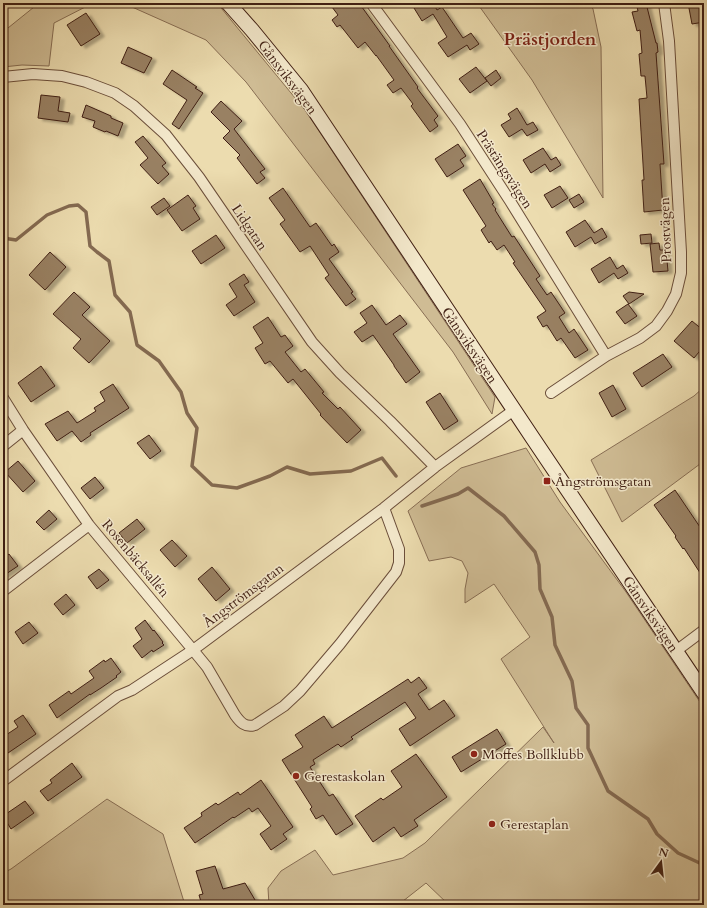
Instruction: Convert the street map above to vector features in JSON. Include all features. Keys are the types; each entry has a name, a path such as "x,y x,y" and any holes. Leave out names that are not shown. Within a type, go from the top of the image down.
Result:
{"main road":[{"name":"Gånsviksvägen","path":"228,3 301,90 704,693"}],"street":[{"name":"Prästängsvägen","path":"371,3 460,124 510,201 606,356"},
{"name":"Prostvägen","path":"551,393 606,356 640,338 656,326 667,311 676,294 681,273 681,252 674,106 669,41 664,3"},
{"name":"Lidgatan","path":"3,77 33,74 62,76 86,82 116,93 134,106 166,135 199,177 312,342 340,373 435,467"},
{"name":"Rosenbäcksallén","path":"3,398 23,430 89,524 207,667 235,714 245,725 255,725 284,706 300,691 340,644 396,572 399,563 399,549 384,508"},
{"name":"Ångströmsgatan","path":"3,781 118,696 132,690 193,650 384,508 435,467 514,410"},
{"path":"3,446 23,430"},
{"path":"3,591 89,524"},
{"path":"676,651 704,630"}],"shaded area":[{"path":"39,3 93,3 54,23 49,66 22,65 3,67 3,32"},
{"path":"97,3 217,3 305,110 495,397 492,414 453,352 246,82 206,40 132,7"},
{"path":"477,3 589,3 593,9 601,47 603,198 532,80"},
{"path":"704,387 704,461 622,522 591,460 694,396"},
{"path":"526,448 560,502 626,592 704,708 704,905 449,905 426,883 398,905 269,905 268,888 281,871 315,850 333,875 403,858 425,843 543,727 554,743 501,659 530,637 494,584 465,603 465,589 468,573 462,561 451,557 429,561 408,511 461,468"},
{"path":"107,799 163,834 185,905 3,905 3,873 11,869"}],"building":[{"path":"329,3 359,3 438,116 434,120 438,126 430,132 411,106 413,104 401,88 393,93 387,85 394,80 365,42 358,48 340,25 337,27 332,20 338,15"},
{"path":"422,3 433,3 437,10 442,7 463,38 471,33 479,44 470,50 467,45 448,57 438,43 447,37 433,14 422,21 414,8"},
{"path":"636,3 646,3 657,43 658,52 656,53 664,164 660,164 663,210 644,212 642,180 644,180 639,99 647,98 645,76 641,76 639,54 642,53 640,30 637,31 632,12 638,11"},
{"path":"688,3 704,3 704,22 692,24"},
{"path":"86,13 100,34 81,46 67,25"},
{"path":"128,47 152,58 144,73 121,63"},
{"path":"476,67 487,81 470,93 459,79"},
{"path":"172,70 197,87 195,88 203,93 179,129 172,124 187,100 163,84"},
{"path":"496,70 501,78 491,86 485,78"},
{"path":"41,95 60,97 58,111 70,113 68,122 38,118"},
{"path":"221,101 242,121 234,129 265,169 260,172 265,178 257,184 237,158 240,155 223,138 230,131 211,112"},
{"path":"86,105 123,123 118,136 93,127 95,121 82,117"},
{"path":"517,108 527,125 533,122 538,130 527,136 522,129 509,137 501,125 511,119 508,114"},
{"path":"143,136 166,163 162,166 169,174 158,184 140,165 148,158 135,142"},
{"path":"458,144 466,156 460,160 464,166 447,177 435,159"},
{"path":"543,148 551,160 556,157 561,165 550,172 545,164 531,173 523,160"},
{"path":"480,179 494,203 492,204 496,209 495,210 540,276 536,279 547,295 551,292 565,313 559,317 569,333 574,329 588,350 575,358 561,338 557,341 547,325 543,327 537,317 546,311 513,263 515,262 504,245 497,250 491,241 489,243 481,230 486,226 463,190"},
{"path":"560,186 568,198 552,208 544,195"},
{"path":"283,188 310,227 316,223 332,246 334,244 339,252 329,259 353,292 351,293 356,299 346,306 325,278 329,275 310,246 300,252 280,224 285,220 269,198"},
{"path":"579,194 584,202 574,208 569,200"},
{"path":"188,195 196,206 193,208 200,219 182,231 167,210"},
{"path":"164,198 170,206 157,215 151,207"},
{"path":"585,220 594,233 602,228 607,237 595,244 591,237 575,247 566,232"},
{"path":"651,234 652,243 641,244 640,235"},
{"path":"216,235 225,248 201,264 192,251"},
{"path":"659,243 660,250 666,250 668,271 653,272 650,244"},
{"path":"50,252 66,267 45,290 29,275"},
{"path":"610,257 617,269 623,265 628,273 618,279 614,273 599,283 591,269"},
{"path":"244,274 249,282 244,285 255,302 234,316 226,305 237,297 229,284"},
{"path":"74,292 90,307 82,315 110,341 89,363 73,348 81,339 53,314"},
{"path":"629,292 644,294 629,304 623,296"},
{"path":"628,304 637,316 625,324 616,312"},
{"path":"372,305 386,325 400,315 407,324 393,334 420,372 406,383 373,335 362,342 354,332 367,323 360,313"},
{"path":"268,317 281,337 285,335 293,346 285,352 301,372 305,369 324,392 322,393 338,409 340,407 361,430 347,443 320,415 321,414 293,379 288,383 270,361 265,364 255,348 263,343 253,327"},
{"path":"692,321 704,331 704,346 694,358 674,341"},
{"path":"663,354 672,367 642,387 633,373"},
{"path":"41,366 55,386 31,402 18,383"},
{"path":"113,384 129,408 90,433 91,435 81,442 72,431 57,441 45,424 68,411 77,423 96,411 94,408 105,401 100,392"},
{"path":"613,385 626,409 612,417 599,393"},
{"path":"440,393 458,421 444,430 426,402"},
{"path":"149,435 161,451 150,459 137,443"},
{"path":"18,461 35,481 23,492 5,472"},
{"path":"95,477 104,488 90,499 81,488"},
{"path":"675,490 704,533 704,579 654,505"},
{"path":"49,510 57,519 44,530 36,522"},
{"path":"137,519 145,529 127,543 119,533"},
{"path":"172,540 187,556 175,567 160,550"},
{"path":"9,554 18,566 3,576 3,558"},
{"path":"212,567 230,589 216,601 198,579"},
{"path":"99,569 109,580 97,589 88,577"},
{"path":"66,594 75,605 63,615 54,604"},
{"path":"145,620 164,645 153,652 152,650 142,658 133,646 142,639 135,628"},
{"path":"29,622 38,633 23,644 15,632"},
{"path":"111,658 121,672 116,676 117,677 57,718 49,705 69,691 71,694 94,678 89,671 104,660 105,662"},
{"path":"419,677 427,688 418,694 429,710 444,700 455,716 410,746 399,729 416,718 405,702 351,737 353,739 341,747 338,744 313,760 315,764 310,767 329,796 333,794 353,824 336,835 323,815 316,819 310,809 312,807 282,760 303,747 295,735 324,716 332,728 408,679 411,683"},
{"path":"23,715 36,734 8,753 3,745 3,737 18,727 14,721"},
{"name":"Moffes Bollklubb","path":"497,729 506,744 461,772 452,757"},
{"path":"416,754 447,797 414,820 418,826 401,837 394,827 373,842 355,816 381,798 383,800 402,787 391,771"},
{"path":"72,763 82,777 48,801 40,791 52,783 50,780"},
{"path":"261,780 293,827 283,834 287,839 271,850 260,834 271,826 258,808 252,812 249,808 195,843 184,828 202,816 201,813 216,803 218,805 238,792 240,795"},
{"path":"25,801 34,813 11,829 3,816"},
{"path":"215,866 223,889 245,883 258,905 202,905 199,895 203,894 196,871"}],"waterway":[{"path":"3,238 16,240 47,215 69,206 78,205 86,212 90,246 109,261 115,295 130,312 137,345 159,361 181,392 187,413 197,428 192,466 212,485 237,488 270,476 287,467 310,474 351,471 382,458 396,476"},
{"path":"422,506 458,494 468,488 504,516 535,552 539,565 540,589 552,617 555,645 572,681 576,708 588,725 588,748 608,791 648,819 657,834 678,853 704,865"}],"place":[{"name":"Ångströmsgatan","path":"547,481"},
{"name":"Moffes Bollklubb","path":"474,754"},
{"name":"Gerestaskolan","path":"296,776"},
{"name":"Gerestaplan","path":"492,824"}],"district":[{"name":"Prästjorden","path":"550,39"}]}
